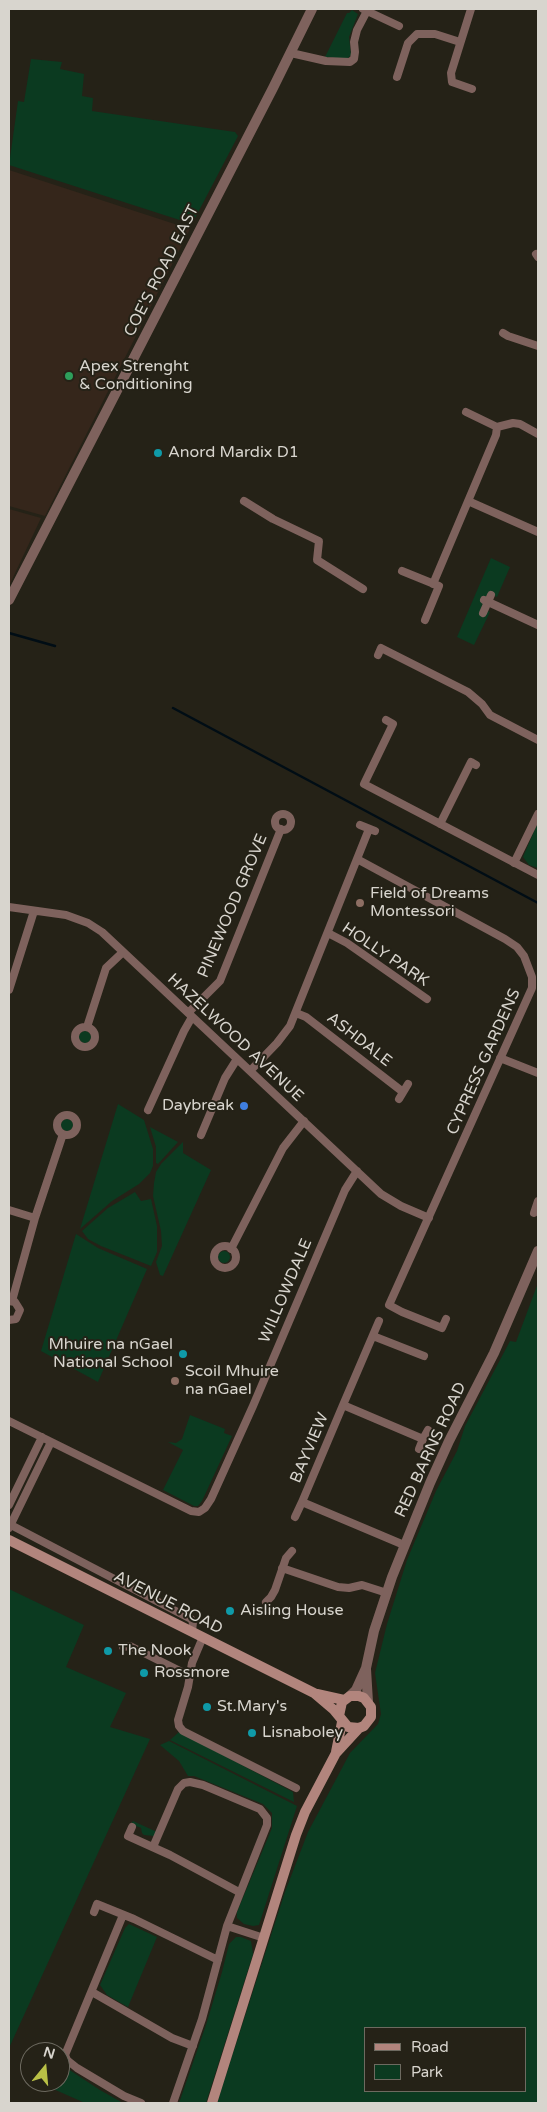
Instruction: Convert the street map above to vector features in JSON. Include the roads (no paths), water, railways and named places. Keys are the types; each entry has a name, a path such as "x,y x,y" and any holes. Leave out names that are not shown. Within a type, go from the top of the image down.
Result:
{"main road":[{"name":"AVENUE ROAD","path":"9,1540 314,1693 347,1699"},
{"name":"AVENUE ROAD","path":"314,1693 341,1719"},
{"path":"212,2103 296,1835 305,1812 336,1753 371,1717 372,1712 368,1702 360,1696 347,1699 340,1706 341,1719 336,1753"},
{"path":"341,1719 348,1727 359,1728"}],"street":[{"name":"COE'S ROAD EAST","path":"9,600 312,9"},
{"path":"471,9 451,73 452,82 472,89"},
{"path":"291,53 326,61 350,62 354,59 354,42 365,10 399,26"},
{"path":"397,77 408,43 417,34 435,34 460,42"},
{"path":"503,333 538,346"},
{"path":"466,412 496,427 513,423 520,424 538,434"},
{"path":"433,584 496,435 496,427"},
{"path":"244,501 273,519 319,541 317,560 363,589"},
{"path":"468,501 538,532"},
{"path":"402,571 439,586 425,620"},
{"path":"483,613 488,600 538,625"},
{"path":"378,655 381,648 468,692 482,704 490,715 538,740"},
{"path":"386,720 393,724 364,784 538,875"},
{"path":"440,824 471,762 476,765"},
{"path":"514,862 538,814"},
{"path":"250,1071 277,1043 290,1026 296,1013 357,859 372,830 360,825"},
{"name":"PINEWOOD GROVE","path":"147,1109 190,1015 220,981 281,829"},
{"name":"CYPRESS GARDENS","path":"357,859 517,947 524,956 532,976 532,988 389,1305 442,1328 446,1319"},
{"name":"HAZELWOOD AVENUE","path":"9,907 76,918 102,932 381,1194 401,1206 429,1218"},
{"path":"9,990 34,911"},
{"name":"HOLLY PARK","path":"328,934 347,943 427,999"},
{"path":"87,1027 106,968 124,952"},
{"name":"ASHDALE","path":"296,1013 306,1017 401,1095 408,1084"},
{"path":"500,1058 538,1073"},
{"path":"201,1135 225,1078 237,1059"},
{"path":"231,1248 283,1148 304,1121"},
{"path":"9,1320 16,1319 20,1313 18,1304 11,1301 35,1218 63,1134"},
{"name":"WILLOWDALE","path":"46,1440 191,1511 199,1512 205,1508 211,1499 253,1406 345,1190 357,1171"},
{"path":"534,1213 538,1201"},
{"path":"9,1210 35,1218"},
{"name":"RED BARNS ROAD","path":"347,1699 356,1690 366,1668 374,1631 404,1545 445,1449 494,1353 538,1251"},
{"name":"BAYVIEW","path":"295,1516 379,1321"},
{"path":"373,1336 424,1356"},
{"name":"BAYVIEW","path":"344,1405 423,1439"},
{"path":"9,1421 46,1440"},
{"path":"419,1449 428,1430"},
{"path":"9,1504 46,1440"},
{"path":"46,1440 9,1526 191,1619 193,1622 192,1631"},
{"name":"BAYVIEW","path":"302,1502 404,1545"},
{"path":"266,1602 275,1590 286,1558 292,1551"},
{"path":"282,1568 338,1587 349,1588 362,1585 387,1593"},
{"path":"204,1637 192,1664 178,1720 179,1726 183,1731 296,1788"},
{"path":"123,1647 130,1646 182,1672 190,1674"},
{"name":"RED BARNS ROAD","path":"366,1668 368,1702"},
{"path":"153,1847 178,1789 184,1783 190,1782 203,1785 260,1809 267,1818 267,1825 227,1926 193,2046 173,2103"},
{"path":"132,1828 128,1836 239,1892"},
{"path":"94,1912 97,1904 218,1960"},
{"path":"123,1915 92,1992 67,2046 66,2060 124,2096 141,2103"},
{"path":"227,1926 264,1938"},
{"path":"92,1992 172,2038 193,2046"}],"waterway":[{"path":"9,633 55,646"},
{"path":"173,708 538,903"}],"place":[{"name":"Apex Strenght & Conditioning","path":"69,376"},
{"name":"Anord Mardix D1","path":"158,453"},
{"name":"Field of Dreams Montessori","path":"360,903"},
{"name":"Daybreak","path":"244,1106"},
{"name":"Mhuire na nGael National School","path":"183,1354"},
{"name":"Scoil Mhuire na nGael","path":"175,1381"},
{"name":"Aisling House","path":"230,1611"},
{"name":"The Nook","path":"108,1651"},
{"name":"Rossmore","path":"144,1673"},
{"name":"St.Mary's","path":"207,1707"},
{"name":"Lisnaboley","path":"252,1733"}]}
